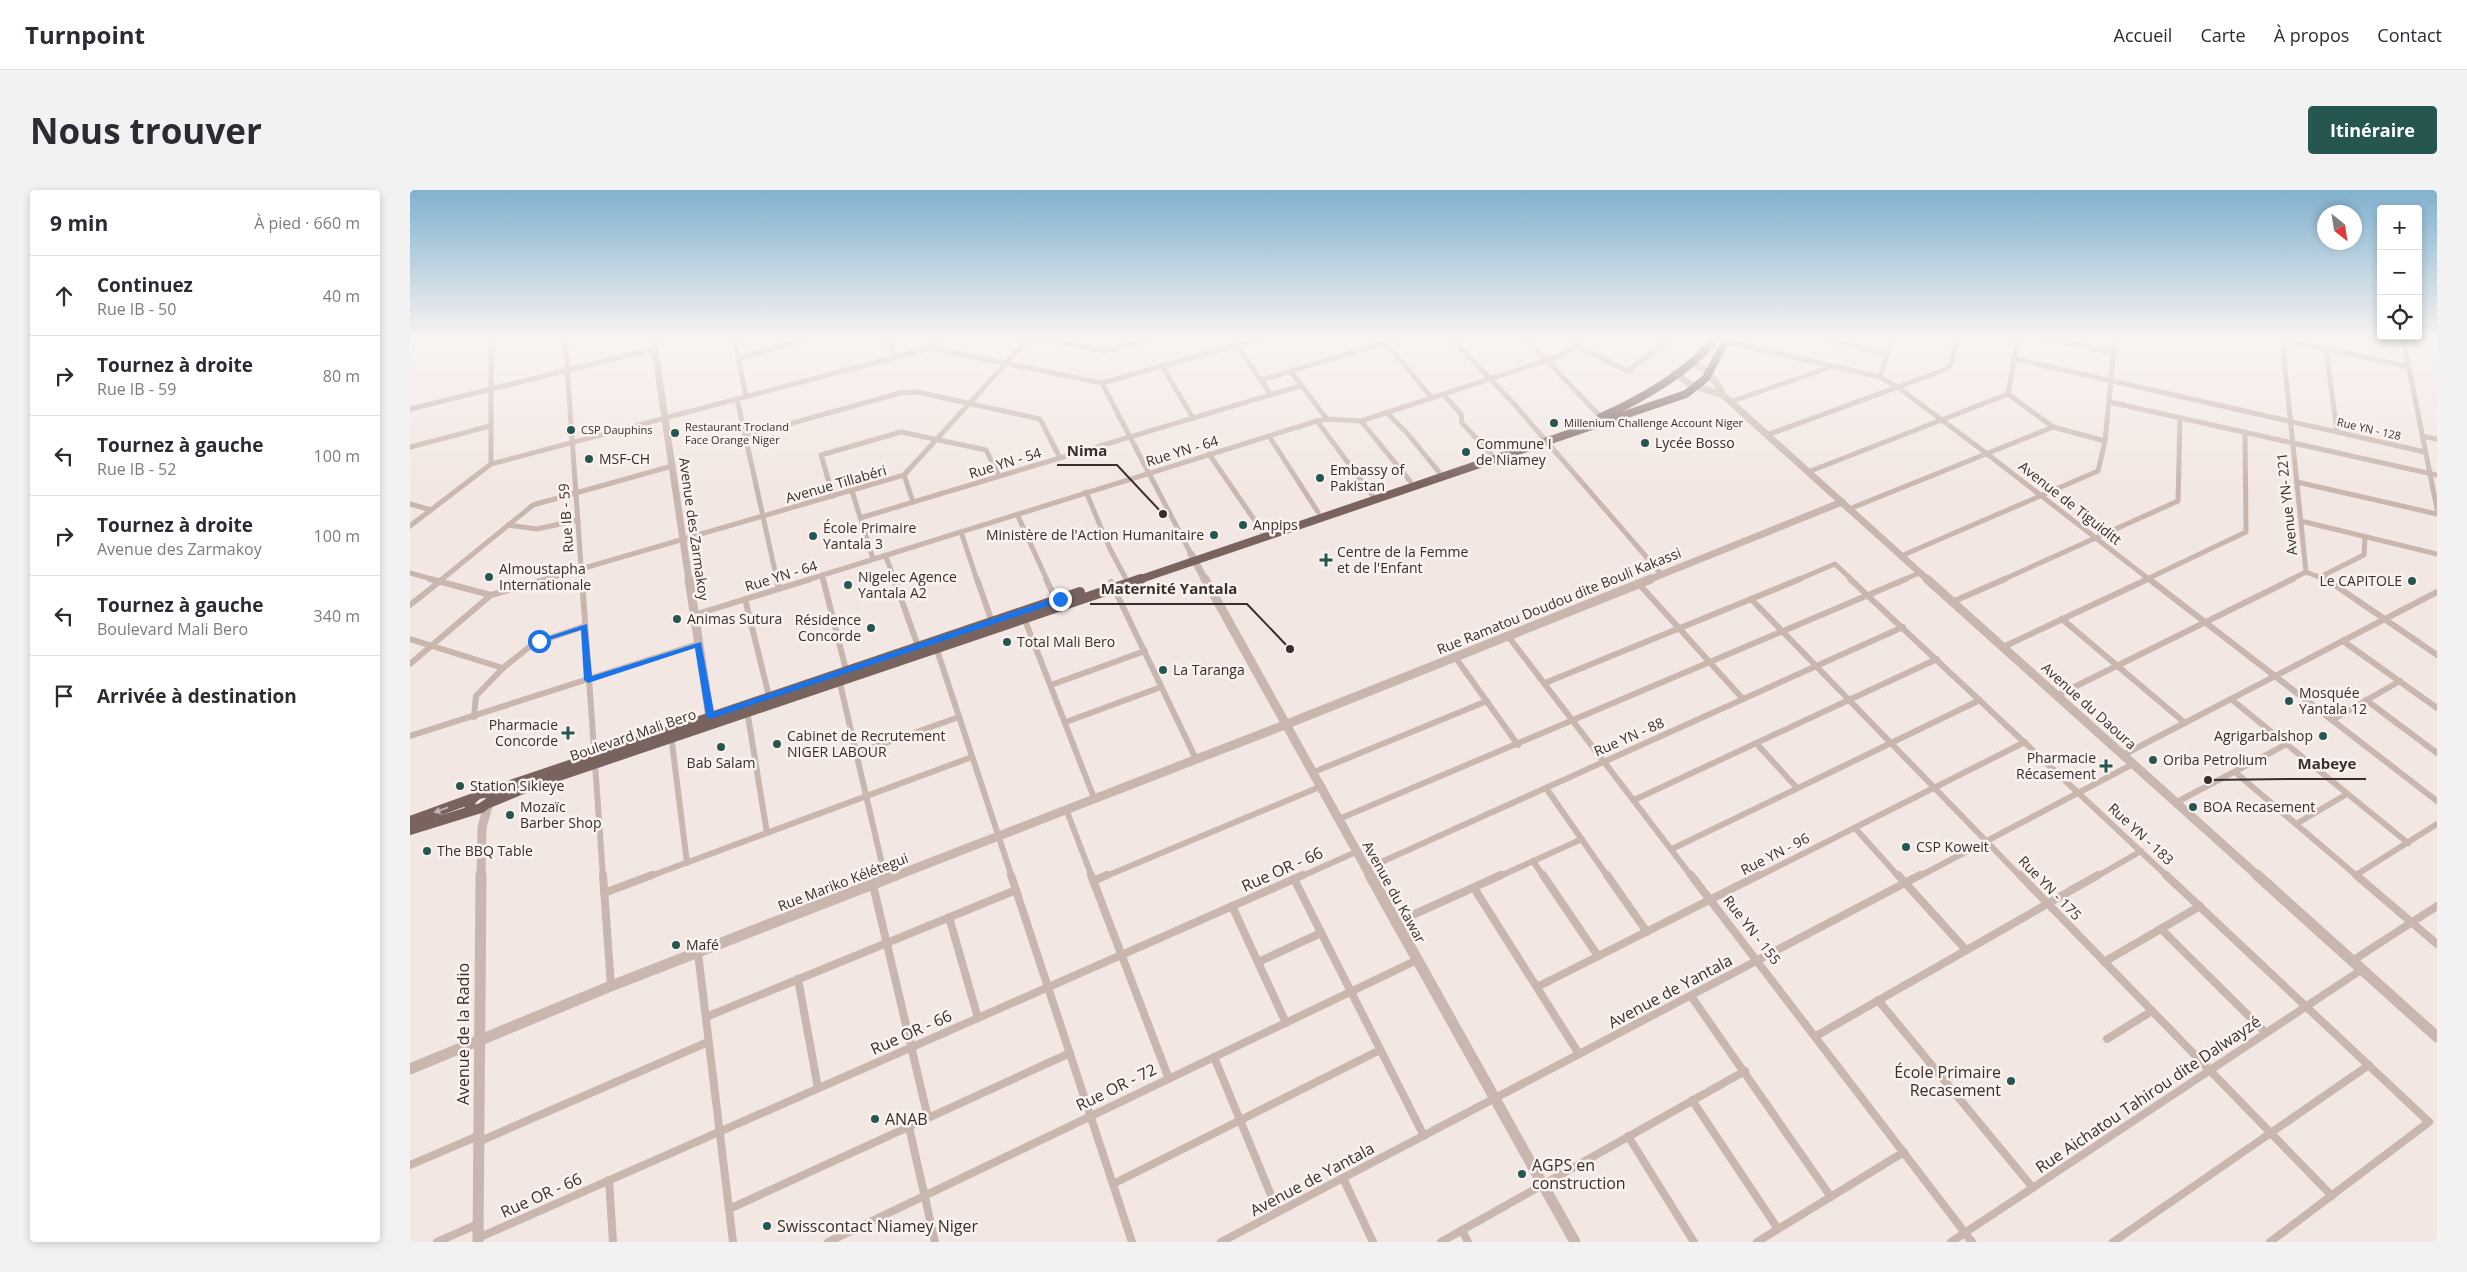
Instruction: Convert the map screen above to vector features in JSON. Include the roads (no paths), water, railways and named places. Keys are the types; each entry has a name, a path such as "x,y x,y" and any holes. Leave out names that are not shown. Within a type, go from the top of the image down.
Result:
{"main road":[{"name":"Boulevard Mali Bero","path":"747,708 769,696 841,675 918,646 935,644 992,622 1023,615 1056,600 1113,585 1125,577 1193,557 1318,512 1373,497 1410,481 1491,454 1543,440 1634,403 1656,387"},
{"name":"Boulevard Mali Bero","path":"472,804 481,808 489,798 535,784 594,760 1193,557 1543,440 1676,398 1698,388"},
{"path":"410,821 472,804"},
{"path":"410,830 472,804"}],"street":[{"path":"410,409 502,387"},
{"name":"Rue IB - 59","path":"567,387 611,986"},
{"name":"Avenue des Zarmakoy","path":"660,387 711,720"},
{"path":"744,387 746,396"},
{"path":"410,526 491,464 780,387"},
{"name":"Avenue Tillabéri","path":"491,595 904,476 935,439 984,387"},
{"path":"1104,387 1193,557"},
{"path":"1175,387 1194,418"},
{"path":"1266,387 1271,395"},
{"name":"Rue YN - 54","path":"860,518 1296,387"},
{"path":"1301,387 1327,418"},
{"path":"1423,387 1432,398"},
{"name":"Rue YN - 64","path":"694,615 1327,418 1361,421 1468,387"},
{"path":"1499,387 1662,575"},
{"path":"1573,387 1601,417"},
{"name":"Avenue du Daoura","path":"1719,387 1723,395"},
{"path":"1730,402 1773,387"},
{"path":"2008,394 2009,387"},
{"path":"1901,556 2098,471 2105,441 2110,387"},
{"name":"Rue YN - 128","path":"2138,387 2425,452"},
{"name":"Avenue YN- 221","path":"2287,387 2306,572 2322,576 2437,655"},
{"path":"2331,387 2337,432"},
{"path":"2412,387 2437,508"},
{"name":"Avenue du Daoura","path":"1698,388 1714,390 1723,395 2437,1037"},
{"path":"1767,436 1898,388"},
{"name":"Avenue de Tiguiditt","path":"1898,388 2096,537 2437,801"},
{"path":"490,390 491,464"},
{"path":"746,436 909,391 1040,419 1060,458"},
{"path":"1808,472 2008,394"},
{"path":"2008,394 2053,427 2105,441"},
{"path":"1444,395 1461,414 1462,422 1491,454"},
{"path":"737,399 779,588"},
{"path":"2109,402 2437,475"},
{"path":"1387,413 1398,427 1407,433 1439,472"},
{"path":"1952,602 2178,501 2180,418"},
{"path":"1317,421 1348,460 1373,497"},
{"path":"1361,421 1410,481"},
{"path":"410,447 490,426"},
{"path":"1845,506 2053,427"},
{"path":"832,496 820,457 824,453 897,432 986,450 999,476"},
{"path":"2003,647 2246,532 2244,432"},
{"path":"1269,436 1318,512"},
{"path":"2422,436 2437,439"},
{"path":"1209,454 1236,497 1262,531"},
{"path":"410,605 533,505 672,466"},
{"path":"904,476 913,502"},
{"path":"2297,482 2437,514"},
{"path":"852,491 873,559"},
{"path":"1086,492 1110,549 1125,577"},
{"path":"410,504 431,510"},
{"name":"Rue Ramatou Doudou dite Bouli Kakassi","path":"1287,724 1662,575 1845,506"},
{"path":"1017,514 1056,600"},
{"path":"508,525 537,529 578,520"},
{"path":"2301,521 2437,554"},
{"path":"960,532 992,622"},
{"path":"2322,576 2364,555 2364,537"},
{"path":"885,555 918,646"},
{"name":"Avenue du Kawar","path":"1193,557 1322,786 1395,923 1575,1242"},
{"name":"Rue YN - 183","path":"1751,599 1835,564 2429,1122 2332,1196"},
{"path":"2056,696 2306,572"},
{"path":"410,573 491,595"},
{"path":"1339,819 1518,745 1919,573"},
{"path":"822,575 857,753 886,880"},
{"path":"1639,584 1743,699"},
{"path":"1113,585 1196,758"},
{"path":"410,664 491,595"},
{"path":"2123,755 2435,595"},
{"path":"745,599 769,696"},
{"path":"1545,683 1751,599"},
{"name":"Rue YN - 175","path":"1751,599 2332,1196"},
{"path":"1023,615 1094,798"},
{"path":"2062,619 2185,723"},
{"path":"474,717 476,696 503,668 533,644 585,626"},
{"name":"Rue YN - 88","path":"1366,869 1903,627"},
{"name":"Rue YN - 155","path":"1508,636 1758,960 1972,1242"},
{"path":"410,639 503,668"},
{"path":"2343,641 2437,708"},
{"path":"410,736 698,644"},
{"path":"935,644 1132,1242"},
{"path":"1051,685 1145,651"},
{"path":"1455,657 1518,745"},
{"path":"1634,800 1937,660"},
{"path":"2332,720 2400,681"},
{"path":"1066,722 1162,687"},
{"path":"2231,699 2408,843"},
{"path":"1672,849 1980,700"},
{"path":"2366,700 2437,753"},
{"path":"1314,772 1487,701"},
{"path":"747,708 767,832"},
{"path":"857,753 959,717"},
{"name":"Rue Mariko Kélétegui","path":"410,1069 611,986 1287,724"},
{"path":"671,734 687,863"},
{"name":"Rue YN - 96","path":"1537,987 2025,742"},
{"path":"1756,744 1797,788"},
{"path":"2175,803 2286,744"},
{"path":"604,893 972,757"},
{"name":"Avenue de Yantala","path":"1221,1242 2133,764"},
{"path":"2235,772 2437,944"},
{"path":"1093,881 1322,786"},
{"path":"1546,788 1647,932"},
{"path":"2296,824 2348,794"},
{"path":"482,827 489,798"},
{"path":"472,804 482,827"},
{"path":"1066,809 1169,1079"},
{"path":"2356,875 2437,824"},
{"name":"Avenue de la Radio","path":"478,1240 478,1041 482,827"},
{"path":"1855,828 1966,950"},
{"path":"1395,923 1582,839"},
{"path":"1816,1036 2141,851"},
{"name":"Rue OR - 66","path":"478,1240 609,1180 1356,852"},
{"path":"1533,862 1598,956"},
{"path":"1294,879 1424,1136"},
{"path":"873,885 928,1118"},
{"path":"1474,888 1579,1054"},
{"path":"706,1017 1016,890"},
{"path":"1232,906 1286,1023"},
{"path":"2104,962 2200,906"},
{"path":"2352,961 2437,906"},
{"path":"949,917 978,1018"},
{"path":"2161,929 2266,1033"},
{"path":"1258,962 1321,933"},
{"path":"698,953 733,1242"},
{"name":"Rue OR - 72","path":"828,1242 1417,960"},
{"name":"Rue Aichatou Tahirou dite Dalwayzé","path":"1951,1242 2361,970"},
{"path":"798,979 818,1088"},
{"path":"1691,996 1831,1197"},
{"path":"1878,1000 2033,1188"},
{"path":"2107,1039 2152,1011"},
{"path":"410,1165 478,1139 708,1042"},
{"path":"1113,1184 1380,1050"},
{"path":"729,1209 1070,1053"},
{"path":"1214,1057 1278,1212"},
{"path":"2113,1242 2369,1065"},
{"path":"1441,1242 1744,1070"},
{"path":"1692,1100 1778,1229"},
{"path":"909,1126 935,1242"},
{"path":"1628,1136 1694,1242"},
{"path":"1757,1242 1904,1152"},
{"path":"1343,1178 1373,1242"},
{"path":"609,1180 613,1242"},
{"path":"2270,1242 2332,1196"},
{"path":"437,1242 478,1224"},
{"path":"1462,1230 1468,1242"}],"place":[{"name":"Millenium Challenge Account Niger","path":"1554,423"},
{"name":"CSP Dauphins","path":"571,430"},
{"name":"Restaurant Trocland Face Orange Niger","path":"675,433"},
{"name":"Lycée Bosso","path":"1645,443"},
{"name":"Commune I de Niamey","path":"1466,452"},
{"name":"MSF-CH","path":"589,459"},
{"name":"Embassy of Pakistan","path":"1320,478"},
{"name":"Nima","path":"1163,514"},
{"name":"Anpips","path":"1243,525"},
{"name":"Ministère de l'Action Humanitaire","path":"1214,535"},
{"name":"École Primaire Yantala 3","path":"813,536"},
{"name":"Centre de la Femme et de l'Enfant","path":"1326,560"},
{"name":"Almoustapha Internationale","path":"489,577"},
{"name":"Le CAPITOLE","path":"2412,581"},
{"name":"Nigelec Agence Yantala A2","path":"848,585"},
{"name":"Animas Sutura","path":"677,619"},
{"name":"Résidence Concorde","path":"871,628"},
{"name":"Total Mali Bero","path":"1007,642"},
{"name":"Maternité Yantala","path":"1290,649"},
{"name":"La Taranga","path":"1163,670"},
{"name":"Mosquée Yantala 12","path":"2289,701"},
{"name":"Pharmacie Concorde","path":"568,733"},
{"name":"Agrigarbalshop","path":"2323,736"},
{"name":"Cabinet de Recrutement NIGER LABOUR","path":"777,744"},
{"name":"Bab Salam","path":"721,747"},
{"name":"Oriba Petrolium","path":"2153,760"},
{"name":"Pharmacie Récasement","path":"2106,766"},
{"name":"Mabeye","path":"2208,780"},
{"name":"Station Sikieye","path":"460,786"},
{"name":"BOA Recasement","path":"2193,807"},
{"name":"Mozaïc Barber Shop","path":"510,815"},
{"name":"CSP Koweit","path":"1906,847"},
{"name":"The BBQ Table","path":"427,851"},
{"name":"Mafé","path":"676,945"},
{"name":"École Primaire Recasement","path":"2011,1081"},
{"name":"ANAB","path":"875,1119"},
{"name":"AGPS en construction","path":"1522,1174"},
{"name":"Swisscontact Niamey Niger","path":"767,1226"}]}
